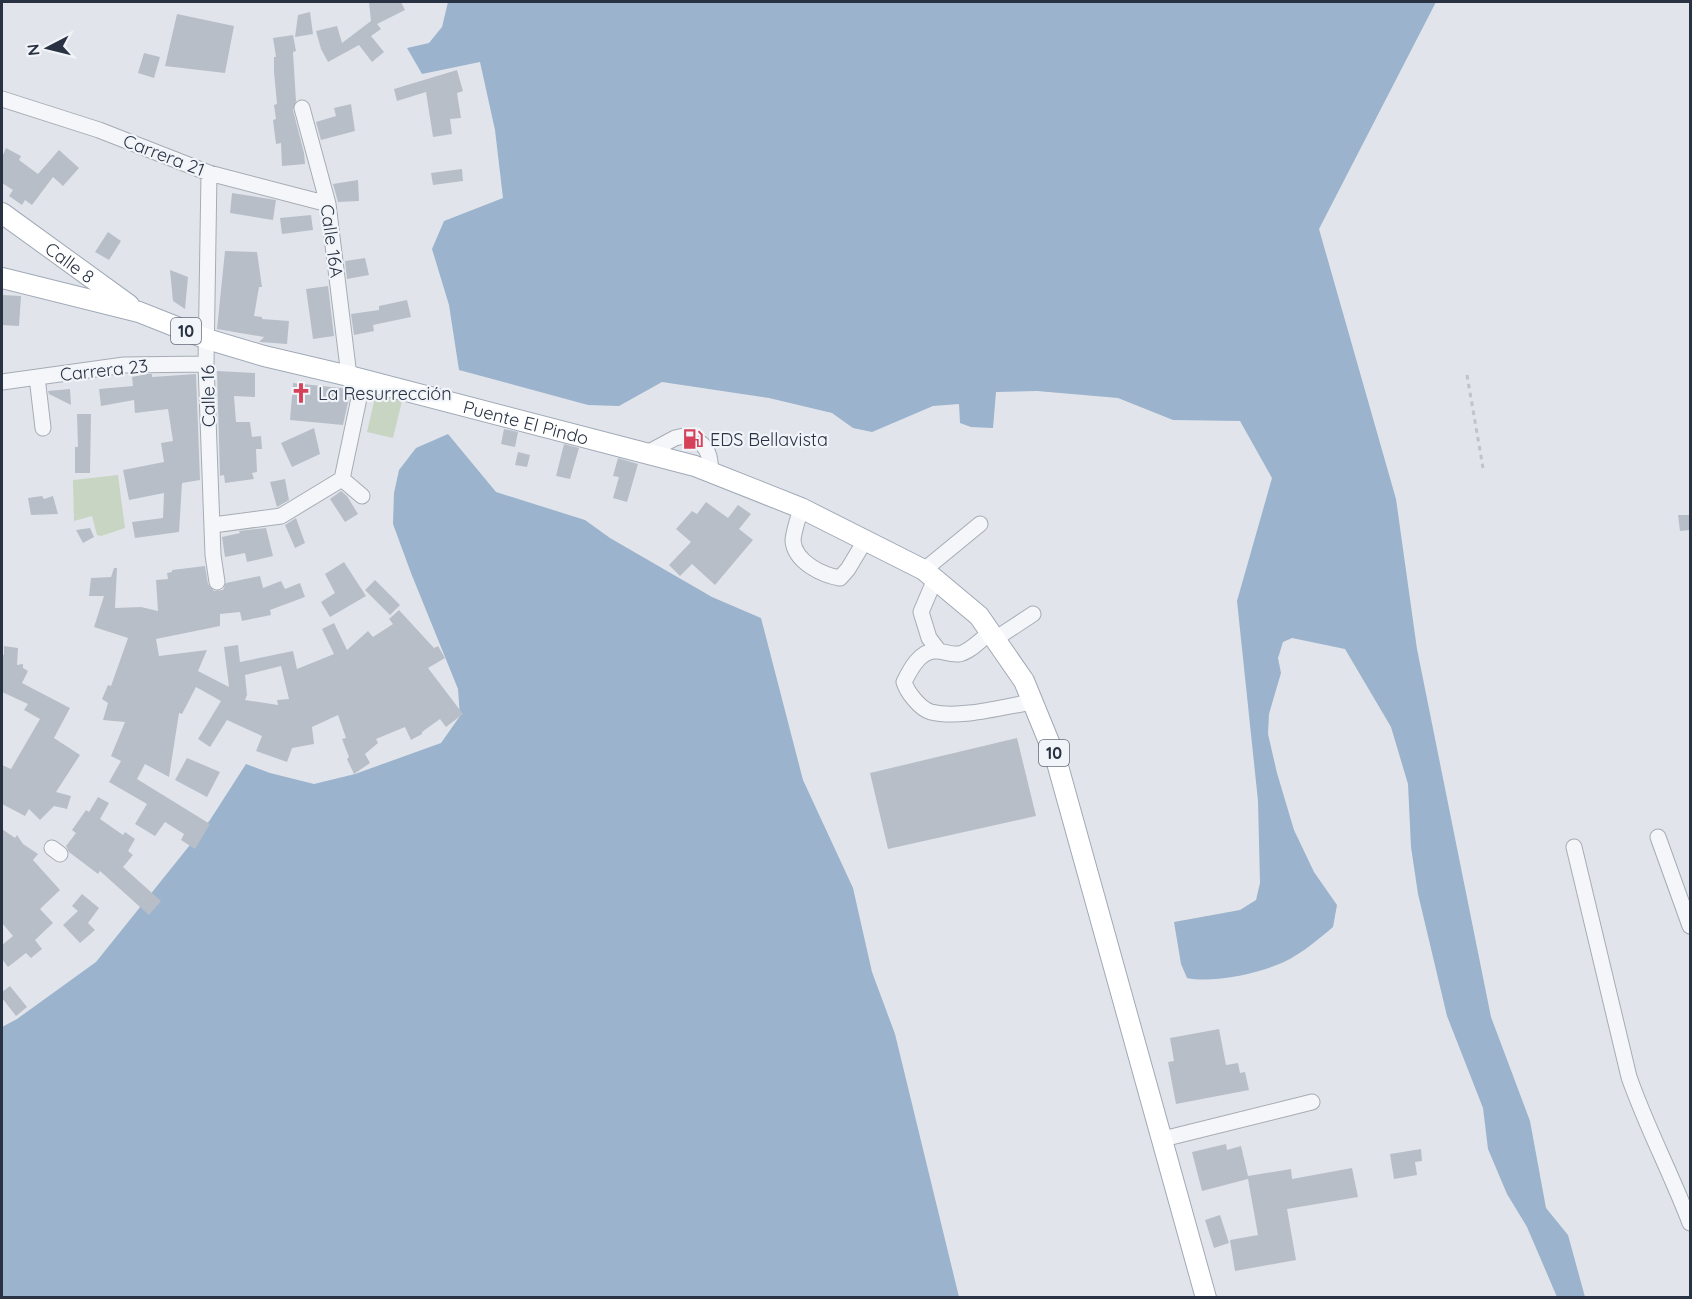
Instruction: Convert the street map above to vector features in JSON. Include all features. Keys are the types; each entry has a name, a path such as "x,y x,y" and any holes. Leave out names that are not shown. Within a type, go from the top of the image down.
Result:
{"main road":[{"name":"Calle 8","path":"2,213 139,312"},
{"name":"10","path":"2,278 139,312 207,339 264,356 361,379"},
{"name":"Puente El Pindo","path":"361,379 647,453"},
{"name":"10","path":"647,453 711,472 801,508 866,539 930,575 979,616 1024,681 1056,759 1206,1298"}],"street":[{"name":"Carrera 21","path":"2,99 99,130 209,173 328,204"},
{"name":"Calle 16A","path":"302,108 328,204 361,379 342,479"},
{"name":"Calle 16","path":"209,173 206,364 213,555 217,582"},
{"name":"Carrera 23","path":"2,382 124,365 206,364"},
{"path":"37,377 43,428"},
{"path":"647,453 675,438 684,436"},
{"path":"702,444 710,458 711,472"},
{"path":"213,525 281,516 342,479 362,496"},
{"path":"801,508 793,541 801,558 827,576 840,578 866,539"},
{"path":"980,524 930,575 921,612 929,638 939,651 947,655 962,653 1033,614"},
{"path":"939,651 929,651 913,665 904,682 907,692 929,711 960,713 1032,702"},
{"path":"1658,837 1690,926"},
{"path":"1574,847 1629,1077 1642,1113 1690,1222"},
{"path":"1163,1139 1312,1102"}],"path":[{"path":"1467,375 1483,468"}],"green space":[{"path":"376,393 403,397 393,438 367,432"},
{"path":"118,475 125,528 101,536 97,535 92,516 74,521 73,480"}],"water":[{"path":"448,2 1436,2 1319,229 1396,499 1417,649 1491,1017 1530,1121 1546,1208 1568,1235 1585,1297 1557,1297 1527,1227 1507,1194 1488,1149 1483,1108 1447,1016 1418,894 1411,847 1408,784 1391,727 1345,649 1292,638 1283,642 1278,658 1281,673 1269,714 1268,734 1294,830 1314,872 1337,905 1333,927 1290,959 1254,972 1219,979 1196,979 1187,978 1181,964 1174,922 1240,910 1256,900 1260,883 1258,801 1237,601 1272,478 1240,421 1173,420 1118,398 1037,391 996,392 993,428 971,427 960,423 959,404 933,406 872,432 853,428 832,413 769,398 662,382 619,406 588,405 459,370 449,305 432,249 444,221 503,198 495,130 480,62 422,74 407,48 429,43 442,27"},
{"path":"448,434 496,492 585,520 610,538 712,597 761,618 803,780 853,888 872,972 895,1034 959,1297 2,1298 2,1027 17,1019 96,962 210,820 246,764 270,773 314,784 355,774 441,743 460,716 458,689 393,524 394,493 399,470 416,448"}],"building":[{"path":"369,2 401,2 405,10 377,24 381,29 371,36 384,52 372,62 359,45 328,62 321,49 316,31 337,26 342,43 371,21"},
{"path":"310,12 313,34 295,37 298,15"},
{"path":"177,14 234,26 225,73 165,66"},
{"path":"293,35 296,51 293,52 296,101 293,110 305,164 282,166 281,143 276,144 273,120 276,119 274,105 277,104 274,72 274,57 276,57 273,38"},
{"path":"144,53 160,57 154,78 138,73"},
{"path":"457,70 463,91 457,93 461,118 450,119 452,134 433,137 426,92 397,101 394,89"},
{"path":"351,104 355,131 321,140 316,122 336,116 334,108"},
{"path":"6,148 21,156 19,160 38,174 59,150 79,168 63,186 53,177 32,205 25,200 22,205 9,196 13,190 2,183 2,157"},
{"path":"462,169 463,181 433,185 431,173"},
{"path":"358,180 359,201 338,202 333,184"},
{"path":"232,193 276,200 273,220 230,213"},
{"path":"311,215 313,230 282,234 280,218"},
{"path":"108,232 121,241 109,260 95,252"},
{"path":"225,251 257,252 262,287 259,287 254,316 262,317 262,319 289,321 287,344 259,342 264,337 217,329"},
{"path":"365,258 369,275 347,279 345,261"},
{"path":"170,270 188,277 185,309 173,301"},
{"path":"328,286 334,336 313,339 306,289"},
{"path":"2,295 21,296 19,326 2,325"},
{"path":"407,300 411,317 373,325 374,331 354,335 351,314 379,310 379,306"},
{"path":"217,371 255,373 255,397 234,396 236,422 250,422 252,437 261,436 262,449 256,449 257,472 252,473 254,479 225,483 224,475 220,476"},
{"path":"152,374 152,377 196,374 200,480 182,483 179,532 135,538 132,522 163,518 164,493 129,500 123,470 164,462 161,443 173,441 168,409 135,413 134,400 101,406 99,389 133,386 132,377"},
{"path":"293,383 351,389 343,425 290,420"},
{"path":"70,389 71,405 49,394 48,391"},
{"path":"77,414 91,414 90,473 75,473 75,447 78,447"},
{"path":"314,428 320,454 292,467 281,443"},
{"path":"504,429 518,432 515,447 501,444"},
{"path":"564,444 579,448 570,479 556,476"},
{"path":"518,452 530,455 527,467 515,465"},
{"path":"618,458 638,464 627,502 613,498 619,477 613,476"},
{"path":"285,479 289,500 277,507 270,482"},
{"path":"341,491 347,496 358,514 345,522 330,499"},
{"path":"42,496 44,499 53,496 58,514 31,515 28,498"},
{"path":"706,502 728,518 738,505 751,514 739,529 753,540 715,585 692,564 680,576 669,565 691,542 676,529 692,511 697,514"},
{"path":"1678,515 1690,515 1690,530 1680,531"},
{"path":"296,518 305,543 295,548 285,525"},
{"path":"90,528 94,537 83,543 76,530"},
{"path":"266,528 273,556 247,562 245,553 225,557 222,537 240,533 239,531"},
{"path":"344,562 366,596 330,617 321,602 335,593 325,574"},
{"path":"205,566 208,584 214,591 223,590 226,583 260,576 263,588 281,581 285,589 300,583 305,597 270,610 271,615 242,621 240,612 220,614 220,626 156,639 159,656 207,650 198,671 229,687 224,647 238,645 240,662 293,651 297,669 334,654 322,629 334,623 347,650 368,631 373,637 393,624 389,619 399,610 434,648 438,646 445,658 428,668 463,714 446,727 440,719 411,740 405,727 376,739 378,743 365,754 370,763 354,774 347,759 349,757 342,739 346,738 338,715 312,727 314,744 292,748 287,762 256,751 262,736 227,720 210,747 198,739 221,701 196,687 182,714 179,713 169,777 145,764 137,779 210,824 195,849 181,840 184,834 165,822 155,836 135,824 147,804 109,782 121,761 111,756 125,722 103,720 108,703 102,699 108,685 111,686 128,638 94,627 104,596 89,596 91,578 111,577 114,568 117,568 115,608 141,607 158,611 156,580 168,579 167,573 172,570","holes":["281,666 289,699 277,700 278,705 245,700 247,695 245,675"]},
{"path":"375,580 400,605 390,615 365,590"},
{"path":"4,646 18,648 17,665 23,664 23,668 28,671 22,683 70,708 54,738 80,755 56,792 71,796 67,809 54,806 40,820 29,809 25,816 2,804 2,765 11,769 40,719 24,710 28,704 2,692"},
{"path":"1017,738 1036,816 888,849 870,773"},
{"path":"187,758 220,772 207,797 175,780"},
{"path":"98,797 109,803 100,819 123,835 125,832 135,839 128,851 133,855 123,867 161,901 149,915 100,871 98,874 69,852 66,846 76,833 72,830 86,810 89,812"},
{"path":"2,829 15,838 17,835 23,844 38,854 33,860 60,890 40,909 53,923 35,940 42,949 31,958 26,953 8,967 2,959 2,945 13,936 2,923"},
{"path":"82,894 99,908 88,923 95,930 80,943 63,925 78,911 72,906"},
{"path":"10,986 27,1007 16,1016 2,998 2,992"},
{"path":"1219,1029 1226,1065 1238,1063 1240,1073 1245,1072 1249,1090 1176,1104 1168,1062 1174,1061 1170,1038"},
{"path":"1226,1144 1227,1150 1241,1146 1248,1176 1291,1169 1292,1179 1352,1168 1358,1197 1287,1209 1296,1260 1235,1271 1230,1240 1258,1235 1248,1179 1202,1191 1192,1152"},
{"path":"1421,1149 1422,1161 1415,1162 1417,1175 1394,1179 1390,1154"},
{"path":"1220,1215 1229,1243 1214,1248 1205,1220"}],"place":[{"name":"La Resurrección","path":"301,393"},
{"name":"EDS Bellavista","path":"693,439"}]}
